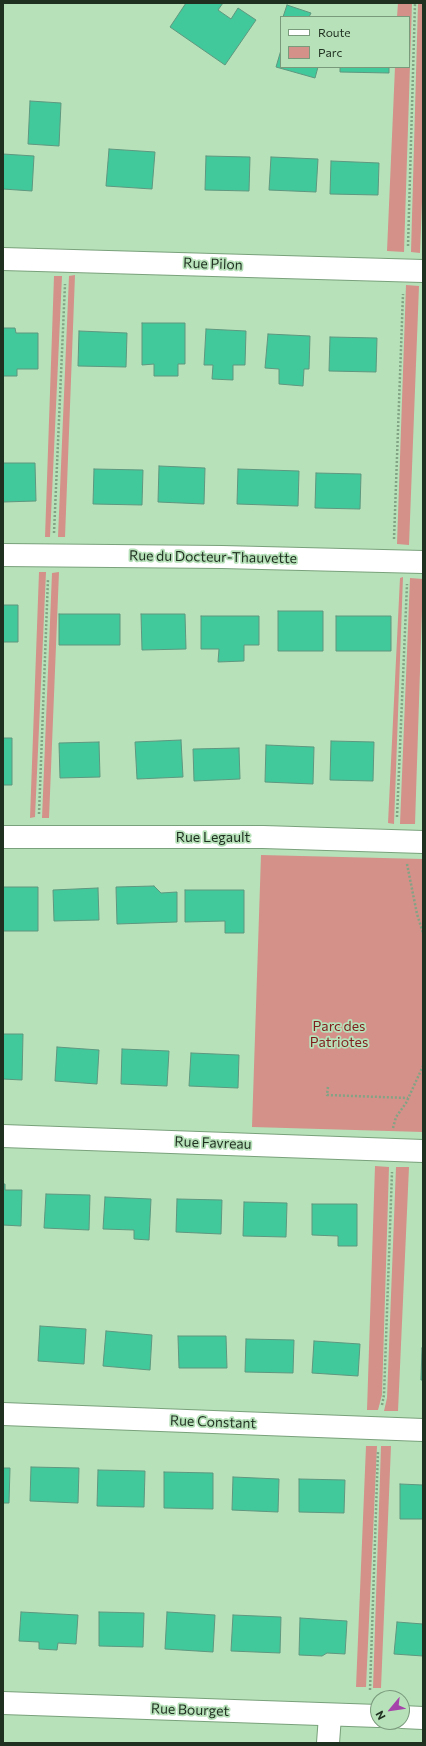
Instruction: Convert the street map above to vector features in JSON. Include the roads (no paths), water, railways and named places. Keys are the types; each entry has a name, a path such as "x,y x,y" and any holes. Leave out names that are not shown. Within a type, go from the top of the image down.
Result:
{"street":[{"name":"Rue Pilon","path":"3,259 423,271"},
{"name":"Rue du Docteur-Thauvette","path":"3,555 222,557 423,562"},
{"name":"Rue Legault","path":"3,837 263,837 423,842"},
{"name":"Rue Favreau","path":"3,1136 423,1151"},
{"name":"Rue Constant","path":"3,1414 423,1430"},
{"name":"Rue Bourget","path":"3,1703 330,1716 370,1716"},
{"path":"328,1743 330,1716"},
{"path":"410,1717 423,1718"}],"park label":[{"name":"Parc des Patriotes","path":"339,1034"}]}
